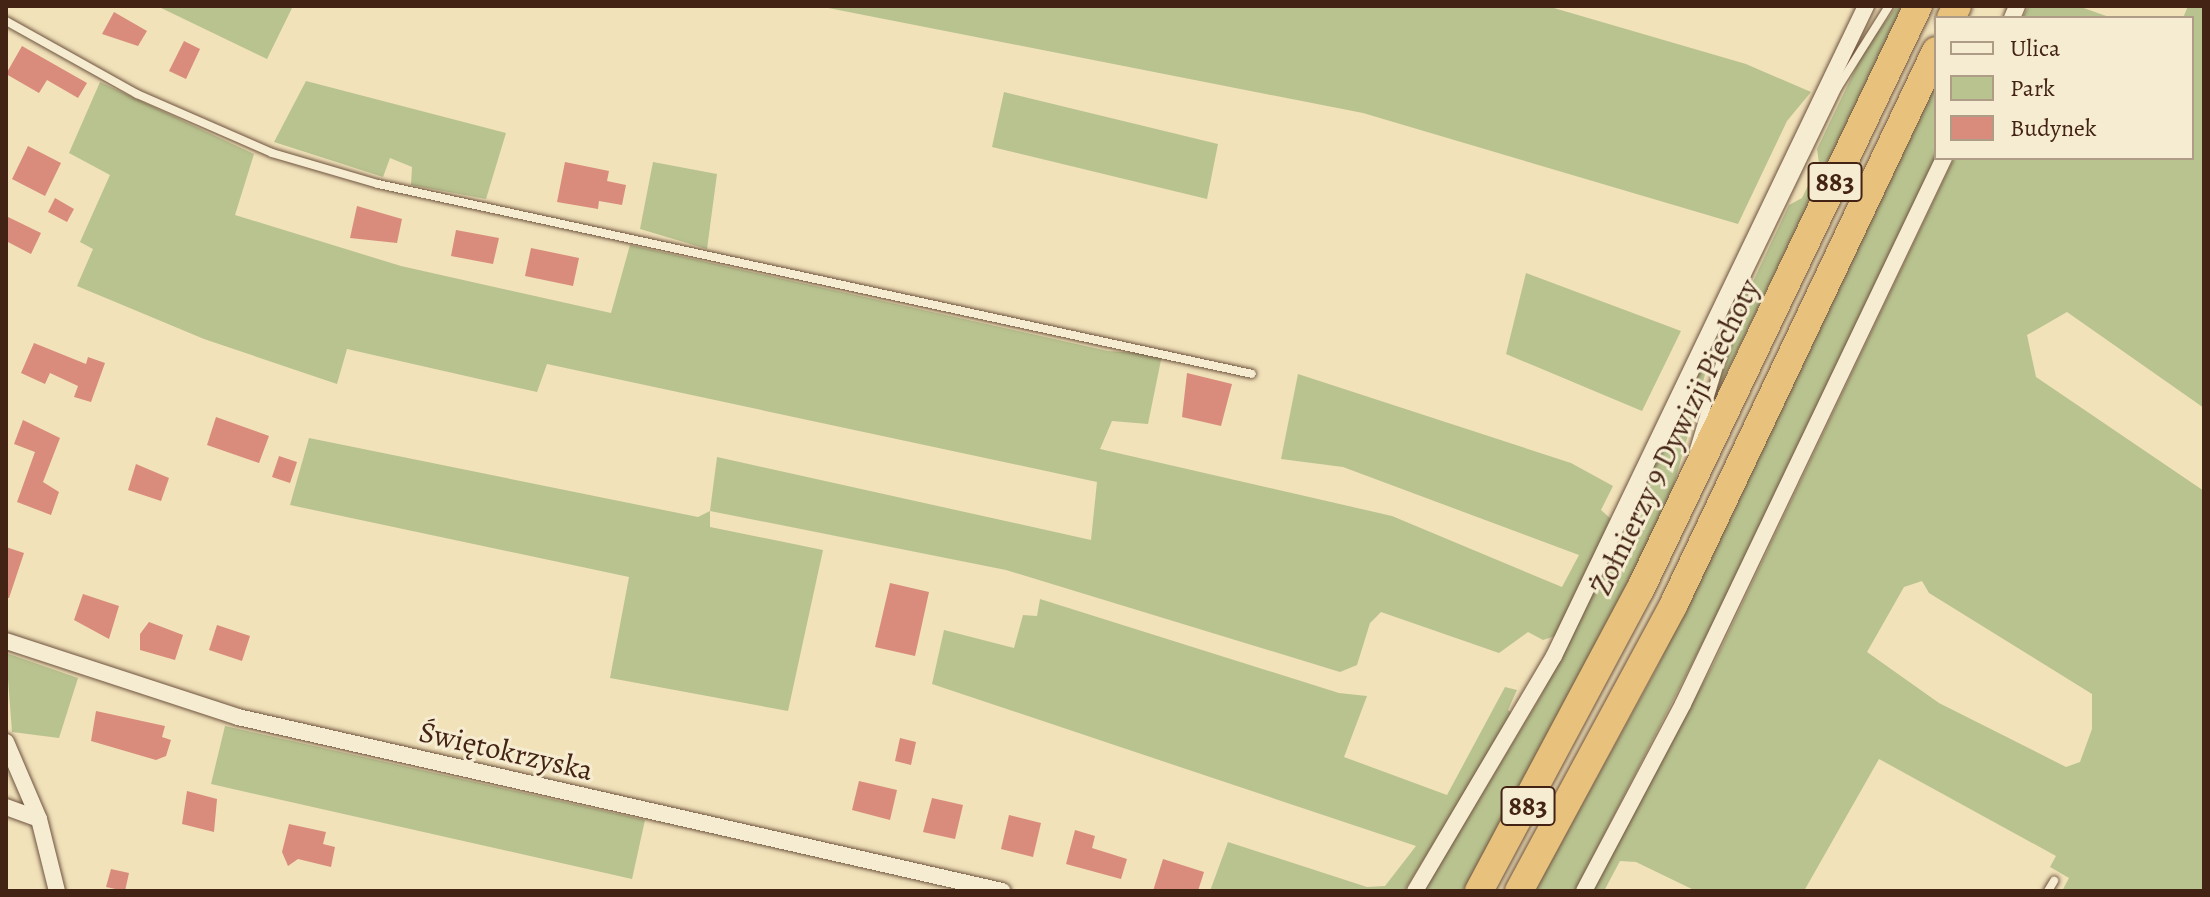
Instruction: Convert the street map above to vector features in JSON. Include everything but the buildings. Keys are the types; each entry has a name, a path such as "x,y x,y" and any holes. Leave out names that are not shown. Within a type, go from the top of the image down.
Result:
{"highway":[{"name":"Żołnierzy 9 Dywizji Piechoty","path":"1479,891 1657,598 1667,535 1918,6"},
{"name":"Żołnierzy 9 Dywizji Piechoty","path":"1519,891 1657,598 1934,55"}],"street":[{"path":"1415,891 1541,681 1866,6"},
{"path":"1584,891 1683,704 1943,160"},
{"name":"Świętokrzyska","path":"6,641 164,697 266,724 1002,891"},
{"path":"6,742 39,819 57,891"},
{"path":"6,807 39,819"}],"lane":[{"path":"1667,535 1747,275 1838,87 1889,6"},
{"path":"6,21 137,94 272,153 378,184 1252,374"},
{"path":"2048,891 2054,881"}],"green space":[{"path":"157,6 293,6 267,59"},
{"path":"818,6 1547,6 1746,64 1811,92 1787,121 1738,224 1363,113"},
{"path":"1897,6 1904,6 1714,399 1747,294 1789,205 1802,198 1819,163 1817,149 1865,49"},
{"path":"2029,6 2078,6 2106,16 2023,16"},
{"path":"2188,6 2204,6 2204,408 2067,312 2027,335 2036,377 2204,491 2204,891 2062,891 2069,878 2050,867 2056,856 1879,759 1804,891 1696,891 1636,862 1620,861 1604,891 1590,891 1713,665 1953,160 2194,160 2194,16 2184,16","holes":["1922,581 1929,593 2092,694 2092,729 2080,762 2066,767 1939,703 1867,652 1904,587"]},
{"path":"306,81 506,133 486,199 411,185 412,167 390,158 383,177 274,142"},
{"path":"100,82 254,154 235,215 401,266 611,313 630,245 1108,351 1162,355 1148,424 1112,421 1100,449 1392,516 1562,587 1579,555 1343,467 1281,459 1298,374 1571,463 1613,486 1601,510 1611,519 1555,636 1543,640 1528,632 1499,653 1381,612 1370,623 1357,665 1340,672 1006,570 710,511 717,457 1091,540 1097,482 547,364 537,392 347,349 337,384 204,339 77,286 93,249 80,242 110,175 69,153"},
{"path":"1934,85 1935,160 1717,615 1575,891 1535,891 1657,668"},
{"path":"1004,92 1218,144 1207,199 992,147"},
{"path":"653,162 717,174 707,249 640,229"},
{"path":"1526,273 1681,331 1642,411 1506,354"},
{"path":"1719,325 1669,502 1551,741 1463,891 1424,891 1542,694"},
{"path":"309,438 698,517 710,511 710,527 823,550 788,711 610,678 629,577 290,505"},
{"path":"1040,599 1339,693 1367,696 1344,757 1447,795 1505,687 1517,690 1508,710 1514,715 1404,891 1210,891 1228,842 1367,887 1385,886 1416,846 932,684 944,630 1014,648 1023,615 1037,616"},
{"path":"6,653 78,678 59,738 12,732"},
{"path":"225,726 645,820 632,879 211,784"}]}
